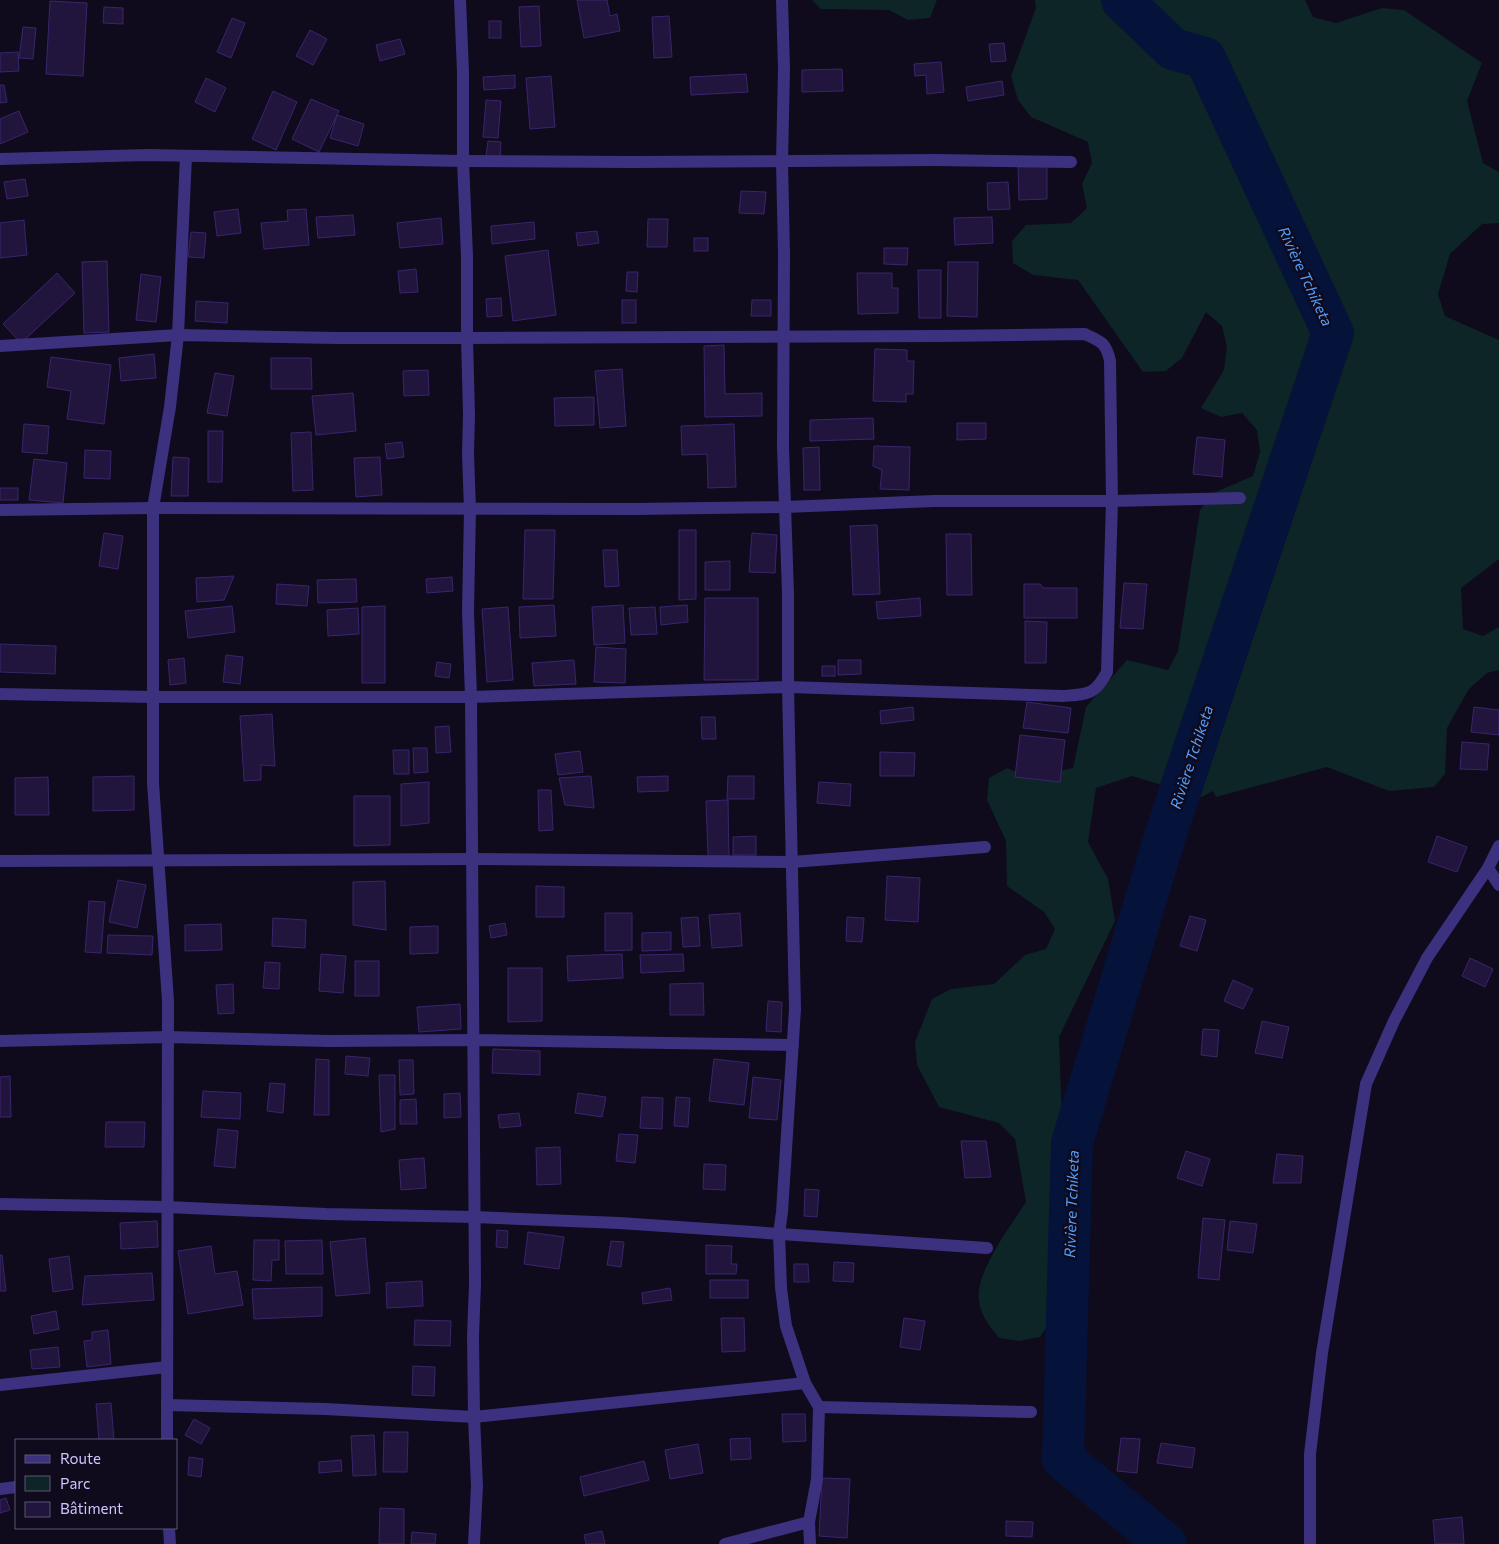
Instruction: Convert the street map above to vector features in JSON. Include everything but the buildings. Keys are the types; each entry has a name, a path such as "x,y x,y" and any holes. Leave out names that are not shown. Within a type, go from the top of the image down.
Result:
{"street":[{"path":"460,0 467,256 470,510 468,611 471,697 474,1417 476,1486 474,1544"},
{"path":"782,0 784,69 782,162 785,507 795,1009 779,1234 781,1288 786,1326 805,1383 818,1407 817,1479 809,1522 810,1544"},
{"path":"0,159 147,155 463,161 782,162 935,160 1071,162"},
{"path":"167,1439 168,1001 153,783 153,508 170,407 178,334 186,156"},
{"path":"0,346 178,334 327,338 1085,334 1100,341 1107,349 1108,355 1112,501 1107,672 1100,686 1086,694 1063,696 788,687 471,697 153,697 0,694"},
{"path":"0,510 153,508 470,510 785,507 934,502 1240,498"},
{"path":"1310,1544 1310,1454 1320,1362 1366,1084 1394,1021 1427,958 1488,868 1499,846"},
{"path":"0,861 472,858 792,862 985,847"},
{"path":"1488,868 1499,885"},
{"path":"0,1041 168,1037 329,1041 473,1040 793,1044"},
{"path":"0,1204 167,1207 326,1214 619,1222 987,1248"},
{"path":"0,1385 167,1367"},
{"path":"167,1406 325,1409 474,1417 805,1383"},
{"path":"818,1407 1031,1412"},
{"path":"0,1489 15,1487"},
{"path":"725,1544 809,1522"},
{"path":"169,1529 170,1544"}],"green space":[{"path":"812,0 937,0 930,18 908,20 889,10 821,9"},
{"path":"1035,0 1305,0 1313,17 1336,23 1382,8 1404,10 1482,63 1467,101 1483,163 1499,172 1499,223 1482,224 1450,254 1438,294 1445,316 1499,340 1499,559 1461,588 1463,629 1483,636 1499,627 1499,670 1487,673 1469,689 1447,728 1445,774 1434,787 1389,791 1327,767 1216,797 1213,791 1202,797 1132,776 1096,788 1088,842 1108,879 1115,921 1059,1037 1065,1213 1052,1319 1040,1337 1019,1341 999,1338 984,1316 979,1301 982,1277 988,1264 1003,1236 1026,1202 1015,1139 999,1123 939,1107 917,1065 915,1042 932,999 951,989 994,984 1025,955 1046,949 1055,929 1044,912 1007,886 1006,841 987,800 989,778 1007,768 1028,777 1073,768 1086,707 1127,660 1168,670 1178,651 1200,510 1213,493 1253,476 1260,452 1257,430 1242,413 1221,417 1201,408 1224,370 1227,347 1222,326 1206,312 1182,358 1166,371 1143,372 1078,280 1033,275 1013,263 1012,241 1026,225 1071,223 1087,208 1082,184 1092,163 1088,142 1031,117 1018,100 1011,76 1036,8"}],"waterway":[{"name":"Rivière Tchiketa","path":"1122,0 1173,49 1205,58 1333,333 1166,833 1072,1143 1063,1459 1166,1544"}]}
